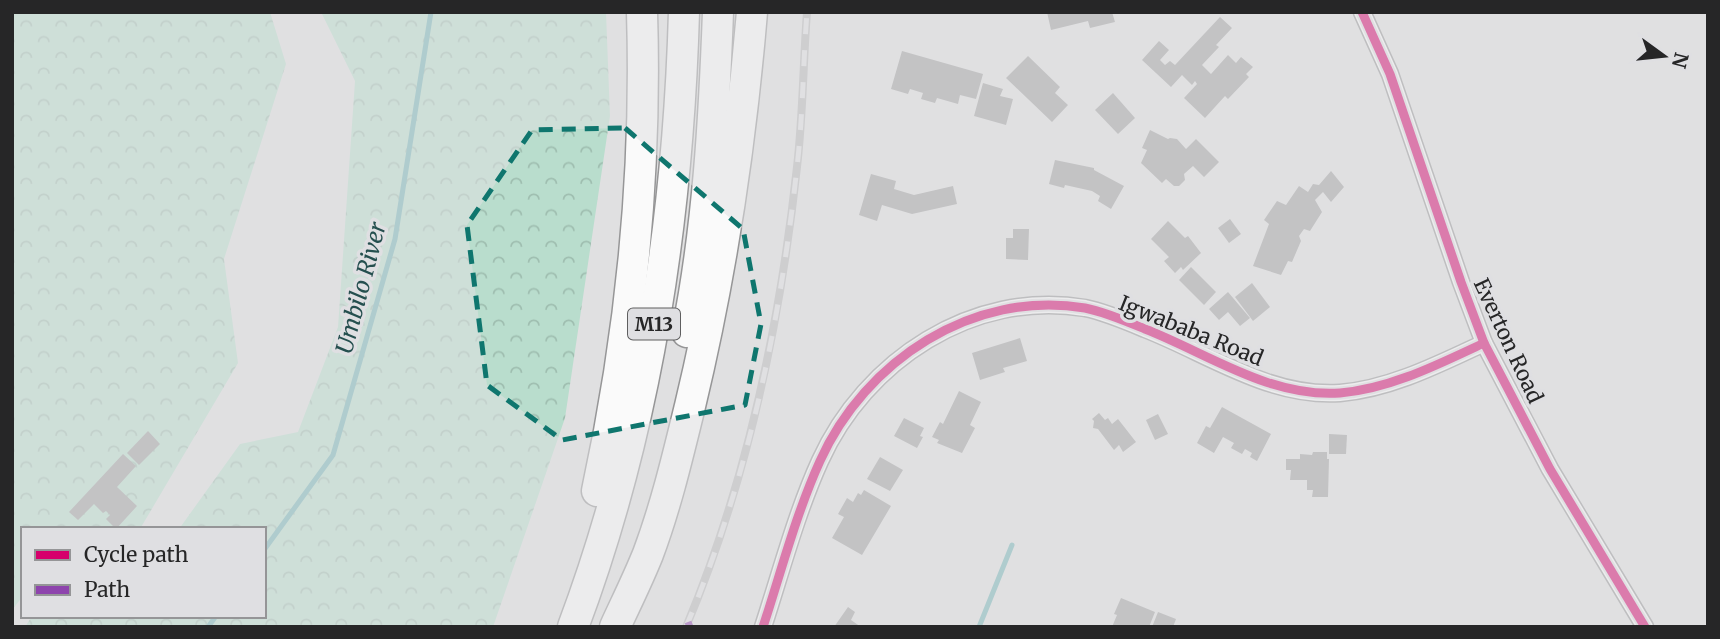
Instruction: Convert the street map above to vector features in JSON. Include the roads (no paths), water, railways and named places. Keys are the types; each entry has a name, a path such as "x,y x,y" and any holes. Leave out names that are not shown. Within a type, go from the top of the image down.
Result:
{"highway":[{"path":"562,627 607,447 626,331 643,114 642,12"},
{"name":"M13","path":"573,627 625,460 656,313 668,244 675,175 684,12"},
{"name":"M13","path":"609,627 662,454 690,317 704,223 718,12"},
{"path":"615,627 654,535 697,377 718,276 745,89 752,12"}],"street":[{"name":"Everton Road","path":"1362,12 1390,74 1484,342 1550,469 1645,627"},
{"name":"Igwababa Road","path":"763,627 804,500 820,460 843,420 869,388 899,359 921,342 969,319 1018,306 1052,305 1086,309 1148,330 1248,375 1306,391 1326,393 1370,388 1413,374 1484,342"}],"waterway":[{"name":"Umbilo River","path":"266,547 333,455 395,239 431,12"},
{"path":"979,627 1012,545"},
{"name":"Umbilo River","path":"208,627 215,618"}],"railway":[{"path":"686,627 727,515 744,458 771,343 797,167 807,12"}]}
